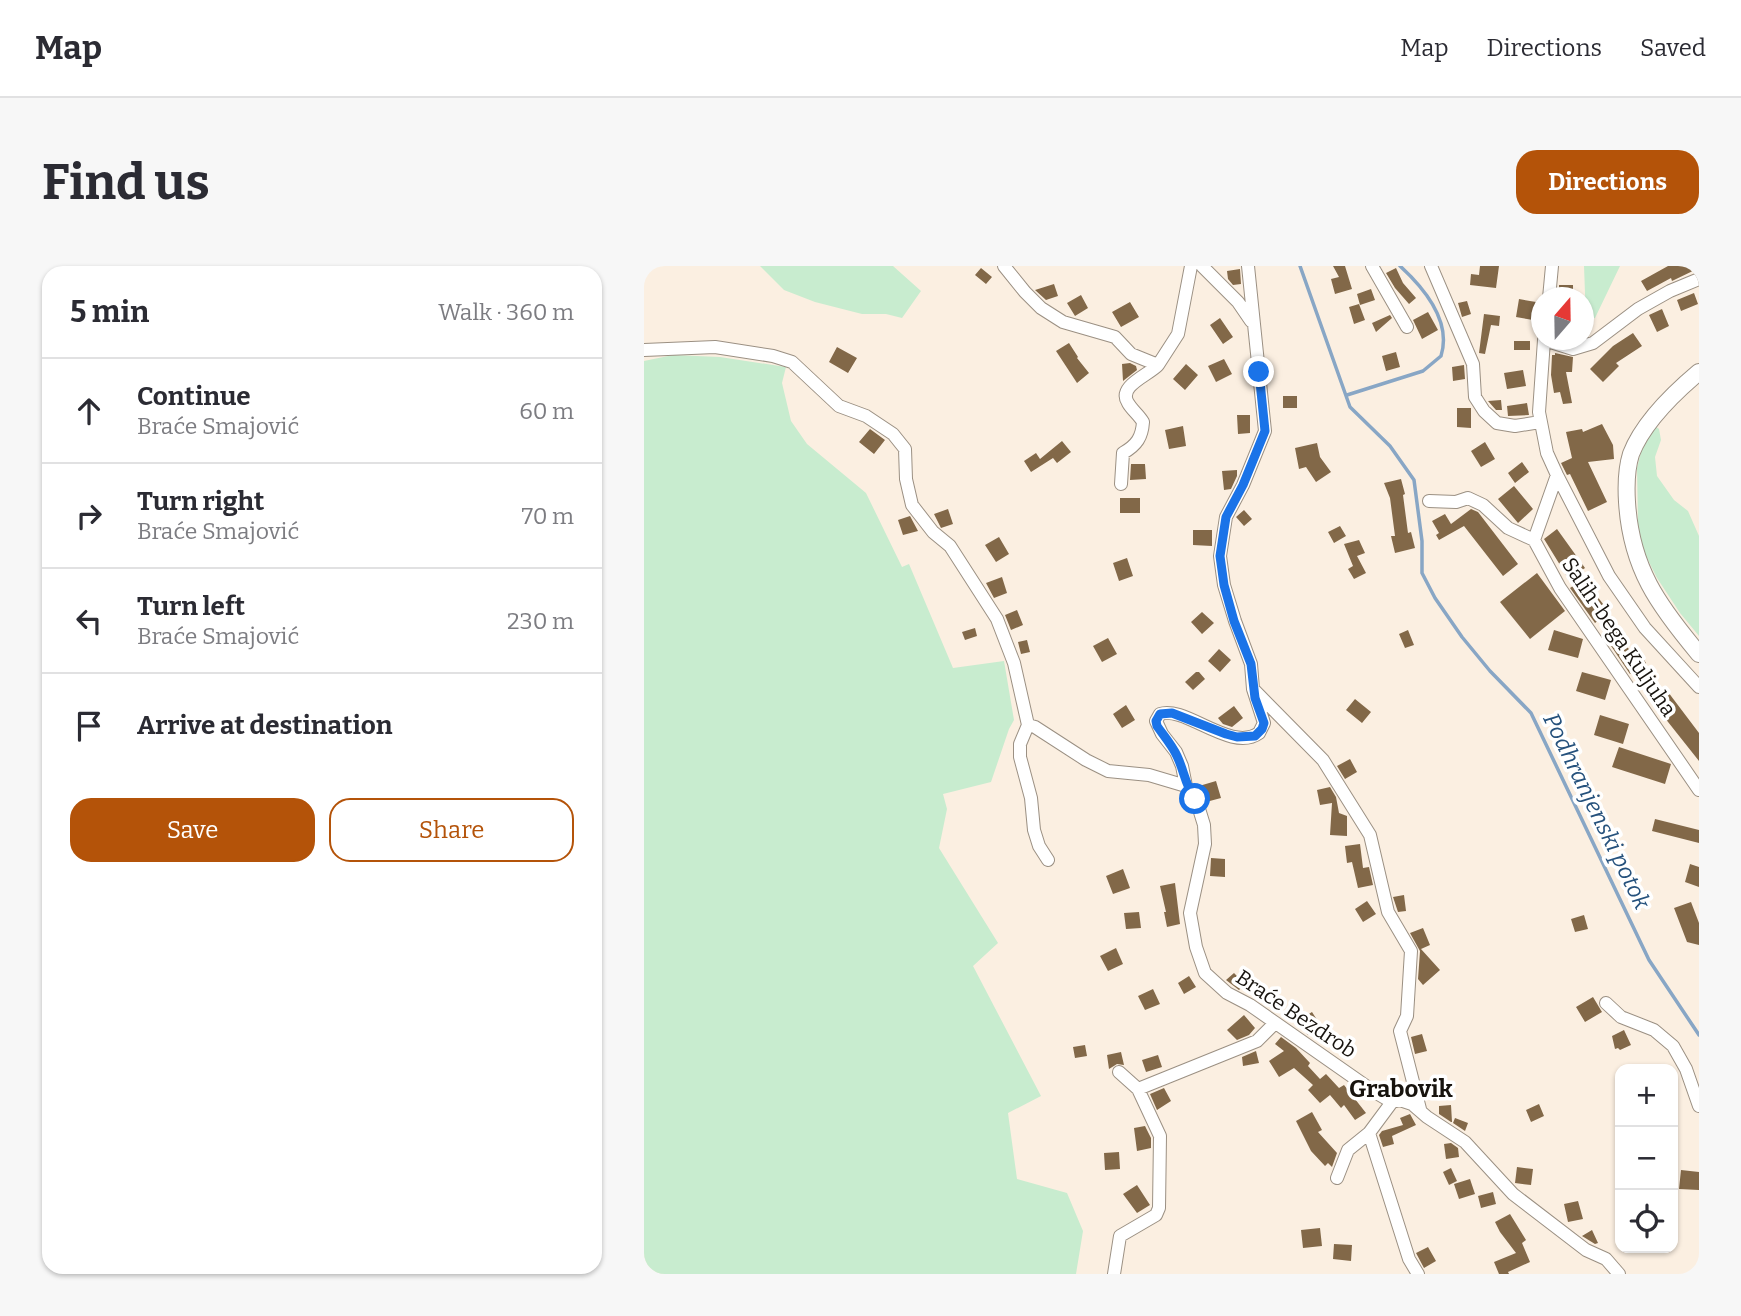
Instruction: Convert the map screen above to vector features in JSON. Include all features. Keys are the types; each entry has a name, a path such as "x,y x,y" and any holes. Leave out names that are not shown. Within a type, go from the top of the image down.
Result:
{"main road":[{"path":"1699,372 1644,430 1632,453 1626,487 1632,544 1640,567 1657,599 1699,654"}],"street":[{"path":"1004,266 1025,292 1052,315 1063,322 1115,337 1131,354 1158,365"},
{"path":"1121,484 1123,453 1131,449 1142,435 1143,422 1126,400 1125,394 1158,365 1178,334 1191,266"},
{"path":"1202,266 1238,302 1253,324"},
{"path":"1248,266 1265,431 1243,485 1226,517 1220,556 1224,585 1234,621 1251,664 1253,689 1324,760 1370,835 1388,912 1411,951 1407,1016 1400,1031 1420,1109"},
{"path":"1372,266 1407,327"},
{"path":"1431,266 1474,364 1475,397 1484,411 1497,423 1515,426 1540,422"},
{"path":"1550,287 1552,266"},
{"path":"1594,342 1638,309 1699,279"},
{"path":"644,350 715,347 773,356 792,362 839,406 866,416 893,434 905,449 906,479 912,505 933,532 950,546 996,619 1014,663 1028,725 1020,744 1020,757 1031,798 1034,830 1039,846 1048,860"},
{"path":"1543,350 1540,422 1557,475 1609,576 1645,628 1699,687"},
{"path":"1429,501 1445,503 1468,498 1483,505 1508,528 1534,540 1557,475"},
{"name":"Salih-bega Kuljuha","path":"1534,540 1560,588 1699,790"},
{"name":"Braće Bezdrob","path":"1253,689 1264,723 1255,736 1237,737 1226,734 1172,713 1166,712 1158,718 1157,726 1176,751 1186,786 1195,799 1204,825 1205,844 1190,913 1200,962 1205,973 1217,985 1392,1102 1400,1100 1420,1109 1427,1117 1477,1152 1513,1194 1586,1250 1606,1259 1619,1274"},
{"path":"1028,725 1108,771 1149,775 1186,786"},
{"path":"1606,1003 1621,1017 1654,1030 1673,1046 1686,1069 1699,1106"},
{"path":"1138,1089 1245,1047 1257,1041 1275,1023"},
{"path":"1114,1274 1120,1236 1156,1215 1159,1208 1160,1136 1138,1089 1119,1072"},
{"path":"1337,1178 1348,1150 1369,1133 1392,1102"},
{"path":"1369,1133 1409,1259 1418,1274"}],"green space":[{"path":"760,266 893,266 921,291 902,318 886,314 862,314 815,302 784,290"},
{"path":"1584,266 1620,266 1595,318 1594,287 1585,287"},
{"path":"673,355 720,357 786,367 782,383 791,421 807,444 866,493 902,567 909,564 953,668 1004,661 1014,720 991,782 943,794 947,809 939,848 998,943 973,966 1041,1096 1008,1113 1017,1179 1067,1193 1083,1231 1076,1274 644,1274 644,361"},
{"path":"1654,425 1659,429 1661,440 1655,457 1657,476 1674,500 1688,511 1699,536 1699,636 1657,578 1642,548 1638,524 1637,468 1641,452"}],"building":[{"path":"1333,266 1345,266 1352,289 1335,294 1331,279 1339,277"},
{"path":"1480,266 1499,266 1496,288 1470,285 1471,274 1479,275"},
{"path":"1668,266 1699,268 1672,281 1671,278 1647,291 1641,281"},
{"path":"981,268 992,277 986,284 975,275"},
{"path":"1396,268 1403,283 1416,298 1409,304 1386,273"},
{"path":"1240,269 1241,284 1233,285 1228,279 1227,271"},
{"path":"1054,284 1058,296 1046,300 1035,290"},
{"path":"1371,289 1375,300 1360,305 1357,294"},
{"path":"1694,293 1698,304 1681,311 1677,300"},
{"path":"1081,295 1088,308 1075,316 1067,303"},
{"path":"1519,299 1531,301 1531,320 1516,317"},
{"path":"1467,301 1471,314 1462,317 1458,303"},
{"path":"1130,302 1139,317 1121,327 1112,312"},
{"path":"1359,304 1365,320 1354,324 1349,307"},
{"path":"1662,309 1669,326 1657,332 1649,315"},
{"path":"1428,312 1438,330 1422,339 1413,320"},
{"path":"1484,314 1500,316 1499,326 1491,325 1485,354 1479,353"},
{"path":"1390,315 1392,318 1376,332 1372,323"},
{"path":"1220,318 1233,337 1223,344 1210,325"},
{"path":"1633,333 1642,346 1616,363 1619,366 1603,382 1590,369 1613,346"},
{"path":"1514,341 1530,341 1530,350 1514,350"},
{"path":"1069,343 1089,373 1077,383 1056,351"},
{"path":"837,347 857,358 848,373 829,362"},
{"path":"1396,352 1400,367 1386,371 1382,356"},
{"path":"1555,353 1573,357 1572,372 1566,372 1572,403 1563,404 1560,392 1554,393 1551,375 1552,355"},
{"path":"1224,359 1232,374 1216,382 1208,366"},
{"path":"1130,363 1136,366 1137,370 1123,381 1122,364"},
{"path":"1186,364 1198,375 1185,390 1173,379"},
{"path":"1464,365 1465,379 1453,381 1452,367"},
{"path":"1523,370 1526,386 1507,389 1504,373"},
{"path":"1283,396 1297,396 1297,408 1283,408"},
{"path":"1501,400 1502,410 1496,410 1488,401"},
{"path":"1527,403 1529,415 1508,416 1507,406"},
{"path":"1457,408 1471,408 1471,428 1457,427"},
{"path":"1237,415 1250,415 1250,433 1238,434"},
{"path":"1602,424 1613,445 1614,459 1588,462 1607,502 1588,511 1570,474 1567,475 1561,463 1572,458 1566,432 1582,429 1583,432"},
{"path":"1183,426 1186,446 1169,449 1165,430"},
{"path":"870,429 885,440 874,454 859,442"},
{"path":"1062,441 1071,452 1057,463 1053,458 1031,472 1024,461 1036,453 1040,459"},
{"path":"1485,442 1495,459 1481,467 1471,451"},
{"path":"1317,443 1320,457 1331,472 1316,482 1306,467 1299,469 1295,448"},
{"path":"1522,462 1529,472 1515,483 1508,473"},
{"path":"1131,464 1145,464 1146,479 1130,480"},
{"path":"1237,470 1231,489 1224,490 1222,471"},
{"path":"1401,479 1408,533 1411,532 1415,548 1395,553 1391,536 1395,536 1390,498 1384,483"},
{"path":"1514,486 1533,509 1518,523 1498,499"},
{"path":"1120,498 1140,498 1140,513 1120,513"},
{"path":"948,509 953,524 941,528 934,514"},
{"path":"1471,509 1478,512 1518,564 1503,576 1464,526 1439,540 1436,535 1439,533 1432,521 1445,514 1451,524"},
{"path":"1244,510 1252,519 1244,526 1236,517"},
{"path":"910,516 918,531 903,535 898,520"},
{"path":"1340,526 1346,536 1334,543 1328,532"},
{"path":"1557,529 1585,568 1579,572 1609,612 1595,623 1570,588 1573,586 1544,539"},
{"path":"1193,530 1212,530 1212,546 1193,545"},
{"path":"999,537 1009,554 996,562 985,545"},
{"path":"1359,540 1365,553 1357,556 1366,573 1354,579 1348,569 1353,566 1344,544"},
{"path":"1127,558 1133,576 1119,581 1113,563"},
{"path":"1537,573 1565,611 1530,639 1500,602"},
{"path":"1002,577 1007,593 994,598 986,583"},
{"path":"1017,610 1023,625 1011,630 1005,615"},
{"path":"1202,612 1214,623 1202,634 1191,622"},
{"path":"975,628 977,636 965,640 962,632"},
{"path":"1616,629 1630,651 1636,647 1646,663 1630,674 1605,637"},
{"path":"1408,630 1414,645 1405,648 1399,634"},
{"path":"1554,630 1583,639 1578,658 1548,650"},
{"path":"1108,638 1117,654 1102,662 1093,646"},
{"path":"1027,640 1030,652 1021,654 1018,642"},
{"path":"1219,649 1231,660 1220,672 1208,661"},
{"path":"1196,672 1205,679 1193,690 1185,682"},
{"path":"1582,672 1611,680 1605,700 1576,691"},
{"path":"1665,688 1699,733 1699,761 1649,698"},
{"path":"1355,699 1371,712 1362,723 1346,710"},
{"path":"1126,705 1135,720 1122,728 1113,714"},
{"path":"1234,706 1243,718 1232,727 1223,724 1218,718"},
{"path":"1600,715 1629,724 1623,744 1594,735"},
{"path":"1619,747 1671,764 1665,784 1612,767"},
{"path":"1350,759 1357,772 1345,779 1337,766"},
{"path":"1216,781 1221,798 1206,802 1199,786"},
{"path":"1330,787 1336,797 1339,813 1347,816 1347,836 1330,835 1332,803 1320,805 1317,790"},
{"path":"1655,819 1699,830 1699,843 1652,831"},
{"path":"1360,844 1363,868 1369,867 1373,885 1358,888 1352,862 1347,863 1345,846"},
{"path":"1211,858 1225,859 1225,877 1210,876"},
{"path":"1690,864 1699,867 1699,887 1685,882"},
{"path":"1123,869 1130,888 1113,894 1106,876"},
{"path":"1175,883 1180,924 1167,927 1160,886"},
{"path":"1404,895 1406,911 1398,912 1393,897"},
{"path":"1367,901 1376,914 1363,922 1355,909"},
{"path":"1691,902 1699,923 1699,945 1687,942 1674,908"},
{"path":"1139,912 1141,928 1126,929 1124,913"},
{"path":"1584,915 1588,929 1575,932 1571,919"},
{"path":"1423,928 1430,945 1421,949 1440,970 1423,985 1418,979 1420,951 1410,933"},
{"path":"1116,948 1123,964 1108,971 1100,956"},
{"path":"1234,973 1245,984 1239,990 1226,980"},
{"path":"1189,976 1196,987 1184,994 1178,983"},
{"path":"1153,989 1160,1004 1145,1010 1138,996"},
{"path":"1593,997 1602,1012 1585,1022 1576,1007"},
{"path":"1312,1012 1321,1026 1308,1035 1296,1022"},
{"path":"1244,1015 1255,1028 1249,1035 1237,1040 1227,1030"},
{"path":"1624,1030 1631,1045 1620,1050 1615,1049 1612,1036"},
{"path":"1422,1034 1427,1051 1415,1054 1411,1037"},
{"path":"1281,1037 1310,1063 1308,1066 1320,1079 1326,1074 1339,1088 1344,1085 1366,1113 1355,1120 1344,1105 1341,1108 1330,1095 1320,1103 1308,1090 1313,1085 1294,1068 1279,1077 1269,1061 1284,1051 1275,1044"},
{"path":"1085,1045 1087,1056 1075,1058 1073,1047"},
{"path":"1256,1051 1259,1063 1243,1066 1242,1057"},
{"path":"1121,1052 1124,1065 1117,1064 1109,1069 1107,1055"},
{"path":"1158,1055 1162,1067 1146,1072 1142,1060"},
{"path":"1164,1088 1171,1101 1157,1110 1150,1094"},
{"path":"1539,1104 1544,1116 1531,1122 1526,1110"},
{"path":"1451,1105 1452,1122 1439,1114 1439,1106"},
{"path":"1312,1112 1322,1130 1318,1132 1337,1153 1332,1167 1328,1163 1325,1166 1311,1151 1296,1121"},
{"path":"1410,1114 1416,1125 1392,1136 1394,1144 1383,1147 1379,1135 1382,1131 1403,1125 1400,1118"},
{"path":"1455,1118 1468,1123 1465,1131 1453,1123"},
{"path":"1145,1126 1151,1138 1151,1148 1137,1151 1134,1128"},
{"path":"1451,1143 1458,1148 1459,1157 1446,1159 1444,1144"},
{"path":"1119,1152 1120,1169 1105,1170 1104,1153"},
{"path":"1517,1167 1533,1169 1531,1185 1515,1183"},
{"path":"1451,1168 1457,1181 1449,1185 1443,1172"},
{"path":"1681,1170 1699,1172 1699,1190 1679,1189"},
{"path":"1470,1179 1475,1194 1459,1199 1454,1184"},
{"path":"1137,1185 1150,1205 1137,1213 1123,1194"},
{"path":"1493,1192 1496,1204 1481,1208 1478,1196"},
{"path":"1578,1201 1583,1219 1568,1222 1564,1204"},
{"path":"1510,1214 1526,1240 1522,1243 1530,1262 1508,1272 1509,1274 1499,1274 1494,1262 1516,1253 1495,1222"},
{"path":"1320,1228 1322,1246 1303,1248 1301,1230"},
{"path":"1592,1230 1598,1243 1595,1244 1582,1236"},
{"path":"1334,1244 1352,1245 1351,1261 1333,1259"},
{"path":"1428,1247 1436,1261 1424,1268 1416,1253"}],"waterway":[{"name":"Podhranjenski potok","path":"1300,266 1350,407 1390,446 1414,480 1422,541 1422,573 1435,598 1462,637 1490,671 1531,713 1649,960 1699,1035"},
{"name":"Podhranjenski potok","path":"1347,395 1423,371 1441,356 1443,330 1434,306 1400,266"}],"district":[{"name":"Grabovik","path":"1401,1089"}],"route":[{"path":"1195,799 1186,786 1176,751 1157,726 1156,721 1160,714 1172,713 1226,734 1248,738 1259,733 1264,723 1255,698 1249,656 1234,621 1224,585 1220,556 1226,517 1243,485 1265,431 1259,372"}]}
